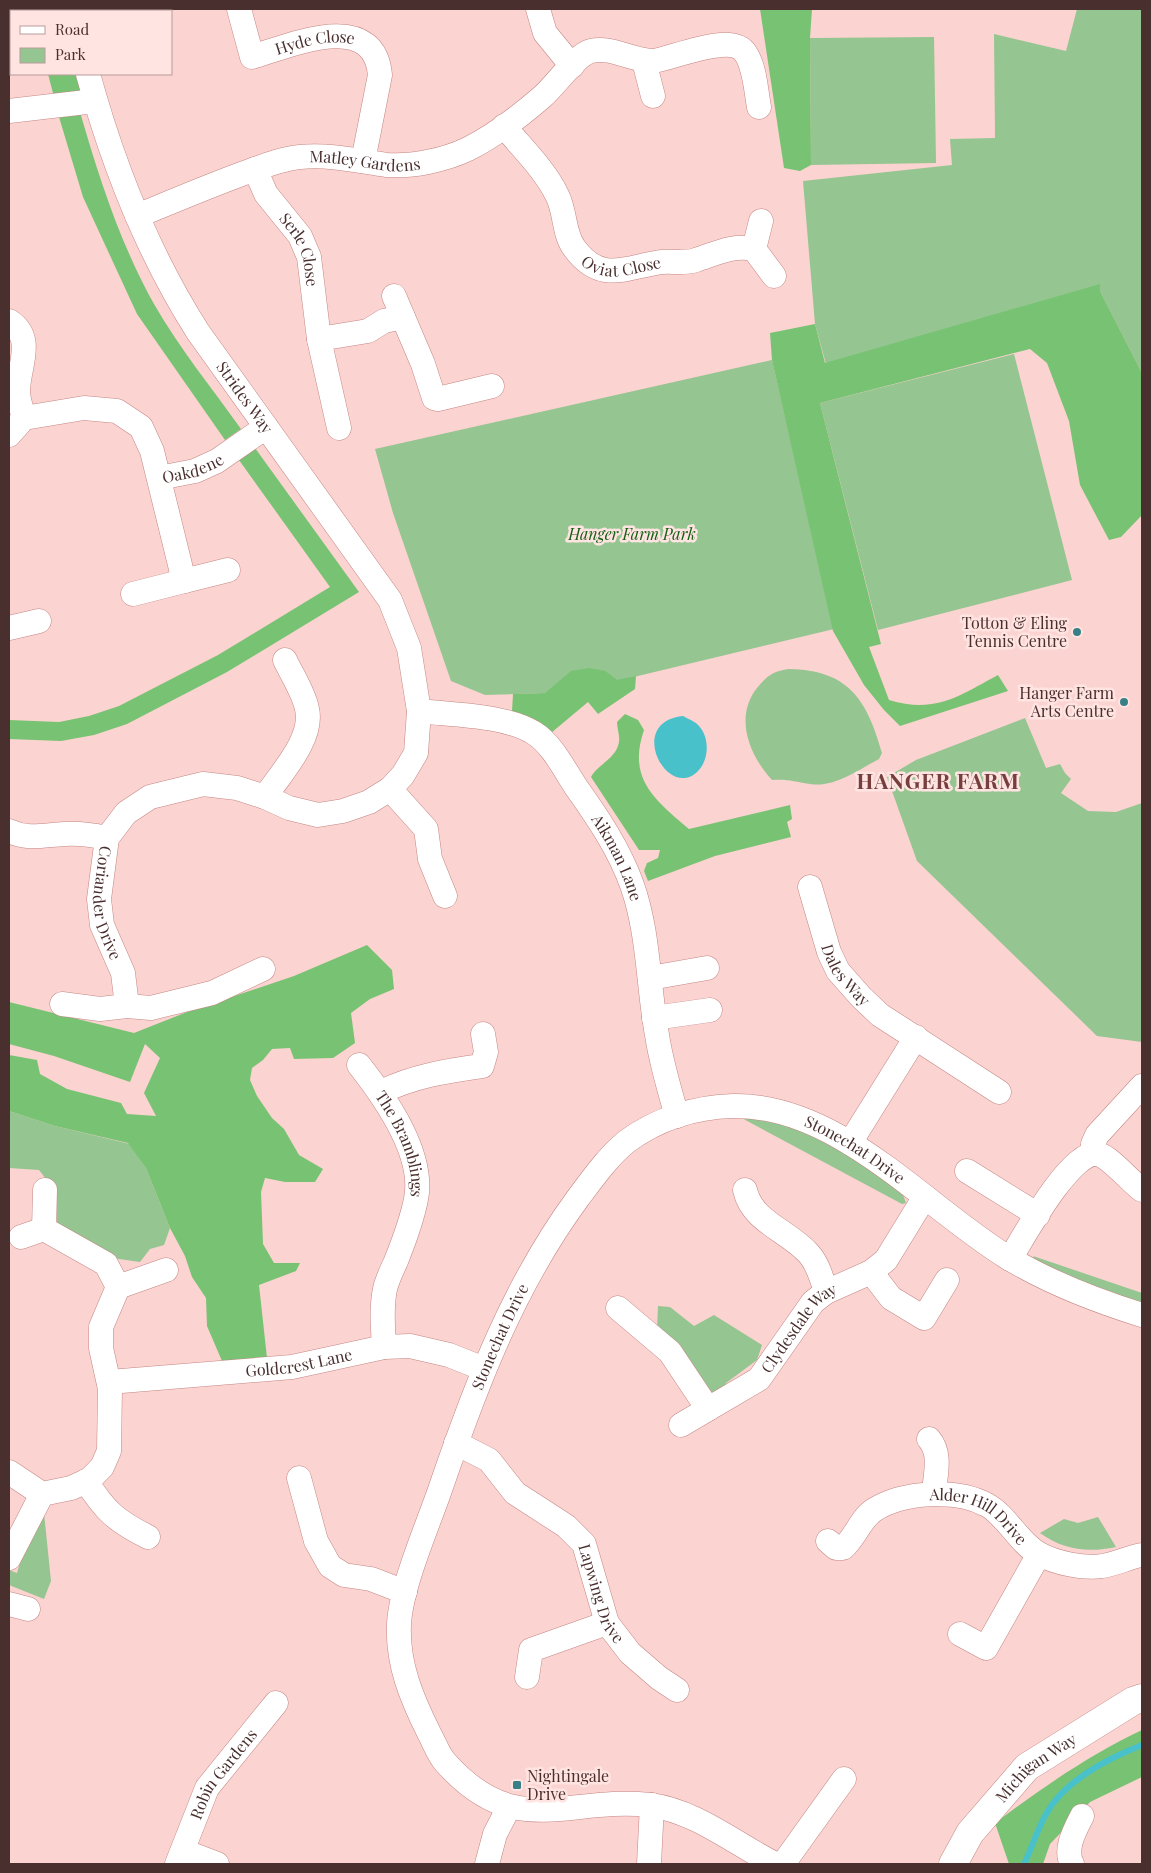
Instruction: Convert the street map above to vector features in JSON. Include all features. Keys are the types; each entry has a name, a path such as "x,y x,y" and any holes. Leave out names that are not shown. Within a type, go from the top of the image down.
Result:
{"street":[{"name":"Hyde Close","path":"239,9 252,57 304,41 334,35 347,36 359,41 370,51 378,62 380,75 363,161"},
{"path":"538,9 545,32 572,66"},
{"name":"Matley Gardens","path":"137,216 278,161 317,156 388,165 426,162 467,149 504,126 552,88 581,55 589,51 604,50 644,61 663,59 712,46 735,45 742,48 749,59 759,107"},
{"path":"644,61 653,96"},
{"name":"Strides Way","path":"88,75 107,142 137,216 174,293 266,427 390,600 409,648 419,711"},
{"path":"9,111 95,101"},
{"name":"Oviat Close","path":"504,126 551,185 559,199 573,247 581,257 591,263 621,272 662,262 689,262 743,246 754,249"},
{"name":"Serle Close","path":"255,169 272,205 300,236 306,247 309,257 319,339 339,428"},
{"path":"761,221 754,249 774,276"},
{"path":"394,296 423,364 434,398 438,400 492,386"},
{"path":"319,339 368,331 384,321 403,318"},
{"path":"9,321 22,337 25,352 18,392 16,427"},
{"name":"Oakdene","path":"16,427 84,408 117,411 141,427 152,451 159,478 195,471 217,461 266,427"},
{"path":"159,478 184,581"},
{"path":"132,594 228,570"},
{"path":"9,628 38,621"},
{"path":"265,797 305,738 309,721 307,707 285,660"},
{"name":"Coriander Drive","path":"127,1006 123,973 102,925 99,898 107,838 126,813 150,797 203,784 237,788 265,797 289,808 318,814 343,811 369,802 390,790 403,775 416,753 419,711"},
{"name":"Aikman Lane","path":"419,711 498,721 518,726 542,740 614,845 633,886 650,978 654,1018 666,1076 677,1116"},
{"path":"390,790 426,829 430,859 445,896"},
{"path":"9,831 38,838 64,834 87,834 107,838"},
{"name":"Dales Way","path":"810,888 824,939 838,971 871,1008 999,1092"},
{"path":"650,978 707,968"},
{"path":"62,1004 100,1010 127,1006 151,1008 181,999 212,993 263,969"},
{"path":"654,1018 710,1010"},
{"path":"381,1092 404,1081 429,1073 482,1066 486,1052 483,1034"},
{"path":"850,1143 916,1038"},
{"name":"The Bramblings","path":"359,1065 381,1092 406,1140 416,1170 417,1198 403,1243 385,1288 382,1316 384,1347"},
{"path":"1093,1154 1093,1144 1097,1135 1142,1086"},
{"name":"Stonechat Drive","path":"775,1864 692,1817 652,1805 616,1805 538,1811 508,1806 474,1788 443,1759 416,1706 402,1662 399,1623 405,1592 456,1443 484,1369 512,1305 539,1256 593,1177 626,1142 658,1123 677,1116 710,1108 753,1107 793,1116 850,1143 1010,1259 1061,1284 1142,1315"},
{"path":"1010,1259 1073,1166 1086,1156 1093,1154 1105,1157 1142,1190"},
{"path":"967,1171 1038,1215"},
{"path":"44,1229 45,1190"},
{"path":"745,1190 747,1201 755,1212 809,1254 816,1264 826,1292"},
{"name":"Clydesdale Way","path":"681,1425 759,1379 812,1302 826,1292 871,1272 886,1260 924,1198"},
{"path":"21,1238 44,1229"},
{"path":"44,1229 106,1264 118,1287"},
{"path":"9,1472 42,1494 71,1488 86,1481 102,1467 109,1451 109,1382 101,1348 101,1328 118,1287 166,1270"},
{"path":"871,1272 891,1298 924,1318 947,1280"},
{"path":"618,1308 670,1352 708,1408"},
{"name":"Goldcrest Lane","path":"109,1382 292,1367 384,1347 410,1346 449,1356 484,1369"},
{"path":"929,1439 936,1447 937,1459 934,1493"},
{"name":"Lapwing Drive","path":"456,1443 489,1460 516,1493 566,1526 584,1544 607,1623 630,1653 677,1690"},
{"path":"300,1478 316,1541 330,1566 344,1575 370,1579 405,1592"},
{"path":"86,1481 103,1507 125,1526 148,1537"},
{"name":"Alder Hill Drive","path":"828,1541 836,1548 843,1548 871,1512 889,1502 934,1493 962,1497 988,1505 1039,1554 1063,1562 1089,1567 1102,1566 1142,1555"},
{"path":"9,1558 42,1494"},
{"path":"960,1634 993,1651 1039,1554"},
{"path":"527,1677 531,1650 607,1623"},
{"name":"Michigan Way","path":"953,1864 970,1833 1027,1767 1133,1701 1142,1698"},
{"name":"Robin Gardens","path":"217,1864 180,1858 207,1788 276,1703"},
{"path":"783,1864 844,1779"},
{"path":"649,1864 652,1805"},
{"path":"487,1864 495,1834 508,1806"},
{"path":"1072,1864 1069,1859 1070,1842 1082,1816"}],"green space":[{"path":"760,9 812,9 810,38 811,165 800,171 784,168"},
{"path":"1077,9 1142,9 1142,373 1100,291 1100,285 826,364 815,324 803,181 952,165 950,139 995,138 994,34 1066,51"},
{"path":"934,37 936,163 811,165 810,38"},
{"path":"48,75 77,75 82,93 54,97"},
{"path":"80,112 111,210 142,281 174,336 241,429 225,440 137,314 83,197 59,117"},
{"path":"1100,284 1100,291 1142,373 1142,515 1121,537 1109,540 1080,485 1069,421 1047,363 1030,349 820,403 881,644 869,647 889,700 905,704 933,704 959,696 998,675 1008,691 900,726 864,685 833,631 772,360 770,333 815,324 825,363"},
{"path":"1014,354 1072,580 878,630 820,403"},
{"name":"Hanger Farm Park","path":"772,360 834,629 617,681 606,671 545,693 485,695 451,681 393,513 375,449"},
{"path":"255,448 359,592 227,672 127,724 94,735 61,741 9,739 9,720 59,722 89,716 119,706 218,655 330,587 239,460"},
{"path":"589,668 606,671 617,680 636,676 635,689 598,714 588,702 551,733 544,726 512,711 513,694 545,693 571,671"},
{"path":"789,669 826,675 852,691 862,703 876,734 882,753 879,759 837,781 819,785 788,780 772,780 751,748 747,736 746,711 750,699 764,680 774,673"},
{"path":"625,714 638,720 644,730 639,762 647,787 665,808 689,829 790,805 792,819 787,822 791,837 715,856 648,881 644,871 647,863 658,858 660,850 639,850 591,777 611,757 617,748 619,740 617,722"},
{"path":"1025,718 1046,768 1060,764 1071,779 1061,793 1088,811 1116,812 1142,803 1142,1042 1097,1036 917,861 887,777 916,760"},
{"path":"367,945 392,970 394,989 370,999 351,1013 355,1043 333,1058 294,1059 290,1048 272,1049 263,1060 252,1068 250,1080 257,1096 272,1118 284,1129 299,1155 323,1169 315,1182 285,1182 265,1178 261,1192 263,1244 274,1263 300,1263 296,1271 259,1285 267,1358 222,1361 207,1326 206,1298 192,1277 185,1256 170,1228 146,1168 128,1143 55,1126 9,1111 9,1055 37,1060 40,1074 67,1089 121,1103 127,1114 156,1116 144,1093 160,1058 145,1044 130,1082 54,1056 9,1044 9,1002 134,1033 187,1012 294,976"},
{"path":"9,1111 55,1126 130,1144 146,1168 170,1228 164,1245 150,1249 140,1262 105,1257 58,1227 50,1184 39,1170 9,1168"},
{"path":"738,1116 788,1123 846,1151 902,1192 906,1203 902,1204"},
{"path":"1033,1256 1142,1293 1142,1309 1035,1260"},
{"path":"658,1306 670,1307 694,1326 714,1315 762,1345 757,1360 726,1383 723,1390 714,1395 708,1391 692,1364 675,1343 657,1329"},
{"path":"44,1513 51,1581 44,1599 9,1585 9,1570 17,1573 29,1531"},
{"path":"1098,1517 1116,1547 1096,1550 1076,1549 1049,1539 1040,1533 1064,1519 1078,1523"},
{"path":"1142,1730 1142,1777 1090,1802 1050,1844 1043,1864 1009,1864 995,1823 1066,1773 1103,1750"}],"water":[{"path":"683,716 693,721 703,731 707,749 702,766 698,771 686,778 675,776 665,769 658,757 654,744 657,731 666,721"}],"waterway":[{"path":"1024,1864 1046,1814 1064,1791 1088,1772 1142,1745"}],"place":[{"name":"Totton & Eling Tennis Centre","path":"1077,632"},
{"name":"Hanger Farm Arts Centre","path":"1124,702"},
{"name":"Nightingale Drive","path":"517,1785"}],"district":[{"name":"HANGER FARM","path":"938,782"}]}
